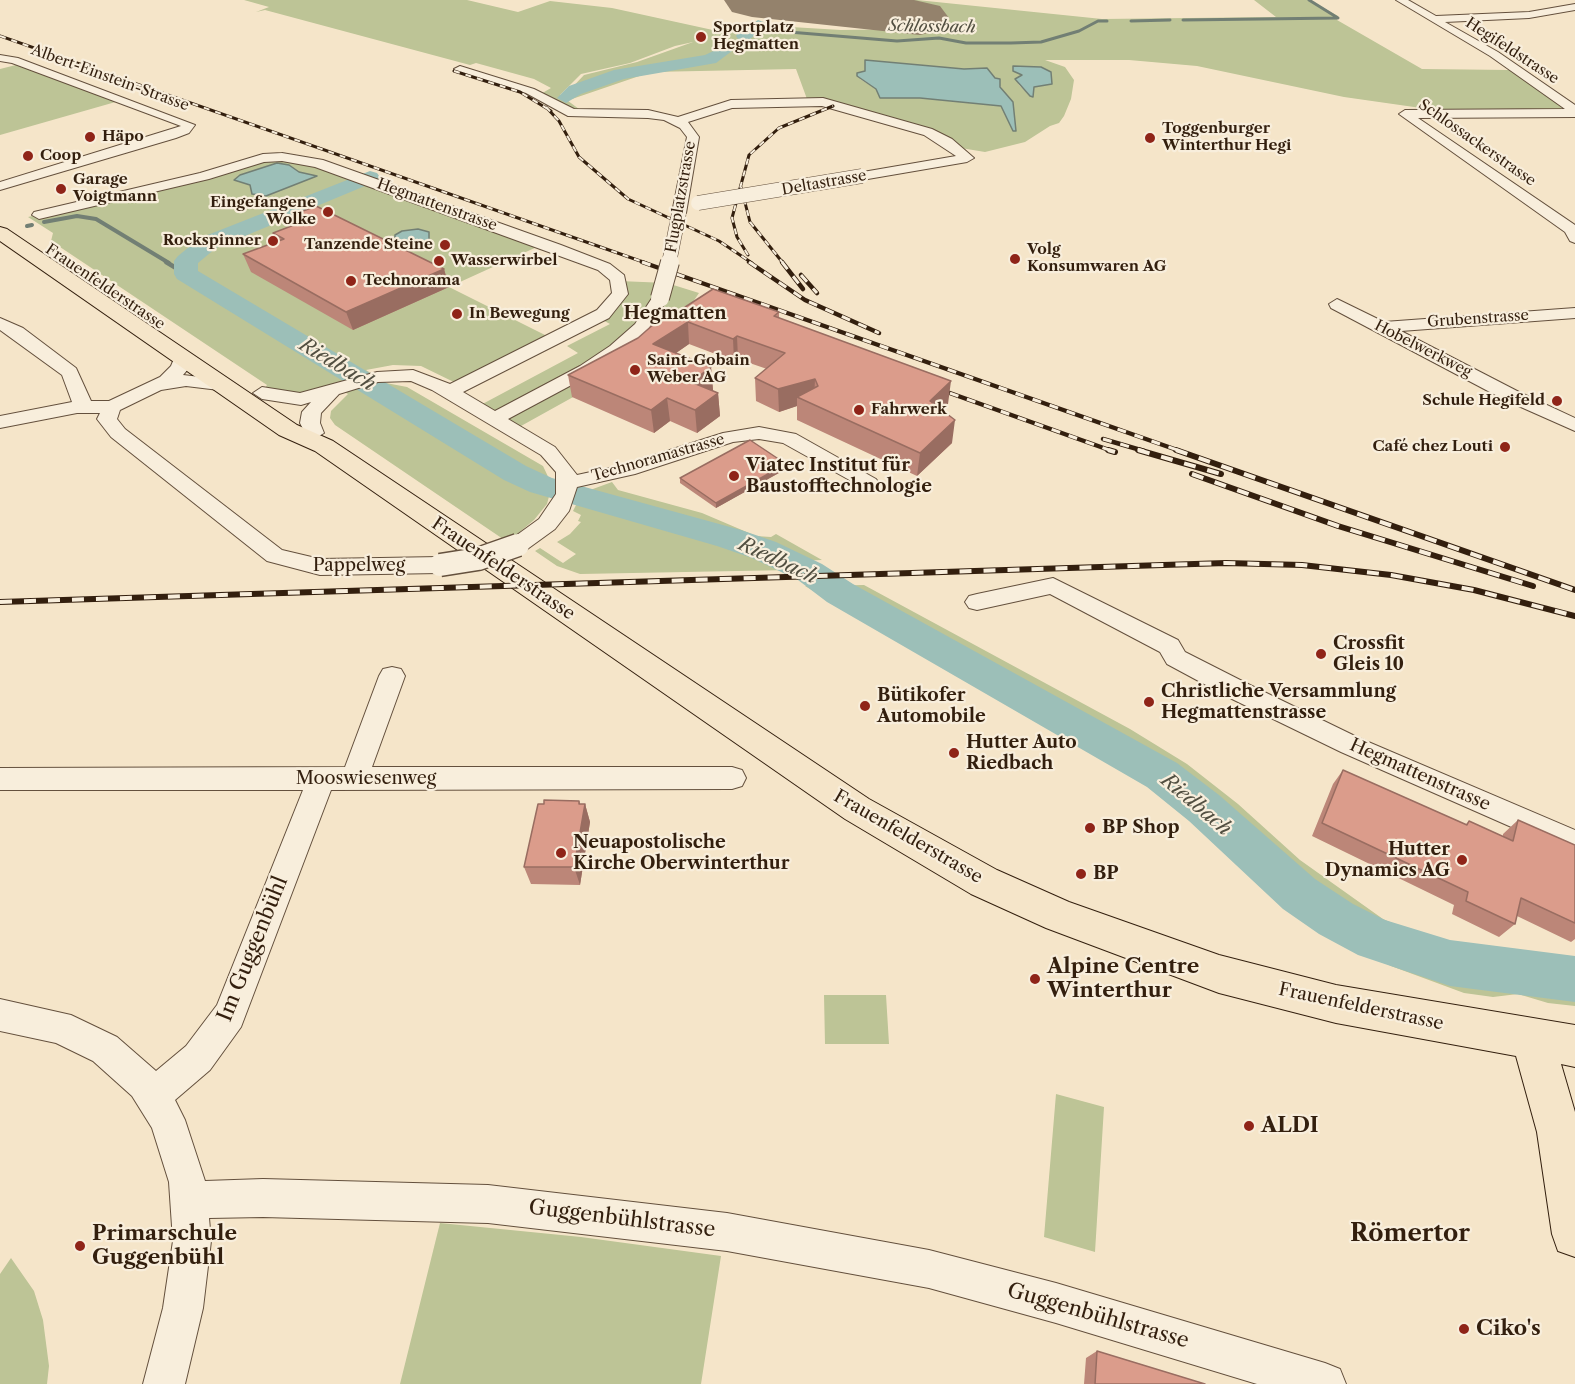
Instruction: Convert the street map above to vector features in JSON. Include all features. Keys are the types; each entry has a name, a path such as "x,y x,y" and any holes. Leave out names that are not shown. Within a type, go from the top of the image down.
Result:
{"main road":[{"name":"Frauenfelderstrasse","path":"2,232 288,430 319,439"},
{"name":"Frauenfelderstrasse","path":"2,232 262,393 319,439 847,803 912,843 984,882 1059,916 1219,974 1336,1004 1533,1041 1575,1046"},
{"path":"1533,1041 1559,1132 1575,1234"}],"street":[{"name":"Hegifeldstrasse","path":"1401,0 1494,54 1575,112"},
{"path":"1434,19 1529,15 1575,8"},
{"name":"Albert-Einstein-Strasse","path":"0,58 10,59 189,125 172,135 0,186"},
{"name":"Flugplatzstrasse","path":"460,69 530,90 572,113 644,114 678,121 690,129 693,137 666,280 660,298 641,327 616,350 586,370 494,419"},
{"name":"Deltastrasse","path":"678,121 731,104 823,102 928,132 947,142 967,158 698,203 680,208"},
{"name":"Schlossackerstrasse","path":"1575,112 1404,114 1572,230 1575,238"},
{"name":"Hegmattenstrasse","path":"39,215 204,176 270,156 312,161 598,264 612,272 621,284 619,298 603,314 449,392"},
{"name":"Hobelwerkweg","path":"1337,304 1512,396 1575,425"},
{"name":"Grubenstrasse","path":"1380,327 1575,313"},
{"path":"0,322 70,372 83,406"},
{"path":"0,422 83,406 112,407 160,385 175,374 182,358"},
{"name":"Technoramastrasse","path":"262,393 301,399 377,377 413,375 449,392 554,455 566,471 566,491 730,437 759,433 789,438 869,483"},
{"path":"160,385 186,380 219,384"},
{"path":"319,439 310,423 312,412 340,388"},
{"name":"Pappelweg","path":"112,407 107,419 118,433 275,556 320,567 440,565 478,559 518,544 547,524 566,491"},
{"name":"Hegmattenstrasse","path":"977,602 1053,586 1169,646 1176,658 1241,692 1350,744 1575,843"},
{"path":"354,779 392,676"},
{"name":"Mooswiesenweg","path":"0,779 732,778"},
{"name":"Im Guggenbühl","path":"153,1096 198,1059 229,1016 321,779"},
{"path":"0,1015 44,1022 89,1039 117,1058 153,1096 167,1120 179,1151 190,1200 192,1241 189,1273 175,1345 164,1384"},
{"name":"Guggenbühlstrasse","path":"190,1200 274,1198 488,1204 727,1232 929,1269 1056,1303 1325,1384"}],"green space":[{"path":"244,0 467,0 518,12 550,1 612,8 722,32 741,24 841,30 910,29 933,5 893,0 917,0 1102,19 1276,17 1254,0 1309,0 1338,16 1337,20 1422,69 1510,70 1562,107 1561,109 1426,112 1421,108 1344,97 1197,66 1129,60 1045,60 1065,67 1074,80 1071,99 1064,116 1059,123 1025,142 985,152 961,148 928,130 846,104 807,99 796,69 651,72 572,99 564,96 584,75 637,62 693,42 675,46 630,63 581,74 560,95 579,109 572,113 539,95 551,88 534,79 476,63 470,65 265,10 256,12 269,7","holes":["865,60 964,69 987,68 1003,90 1016,130 1013,131 1001,106 920,98 880,98 876,89 860,79 867,67","1013,66 1041,67 1051,72 1052,84 1033,87 1033,97 1030,96 1016,79 1023,75"]},
{"path":"16,65 119,101 0,135 0,69"},
{"path":"271,159 303,162 539,246 449,287 553,339 462,386 421,366 393,365 366,370 386,383 407,387 543,466 552,485 547,504 534,520 516,535 503,539 335,425 330,418 331,411 348,394 339,389 320,395 262,393 267,385 51,241 53,233 28,217"},
{"path":"619,281 667,283 699,293 674,330 629,366 512,431 475,408 578,353 567,346 610,324 597,317 607,311"},
{"path":"612,482 618,490 702,513 756,536 771,537 776,534 822,560 765,562 791,570 580,574 557,566 535,551 540,548 563,563 576,554 557,542 570,534 581,522 578,521 581,515 573,511 582,493"},
{"path":"864,585 1130,729 1187,764 1238,804 1300,860 1383,919 1413,932 1449,943 1575,957 1575,1006 1548,1003 1518,994 1493,997 1464,993 1391,966 1342,942 1299,915 1209,833 1152,787 805,586"},
{"path":"824,995 886,995 889,1044 825,1044"},
{"path":"1056,1094 1104,1107 1095,1252 1044,1237"},
{"path":"440,1223 581,1237 721,1256 701,1384 400,1384"},
{"path":"11,1258 34,1291 43,1320 49,1366 47,1384 0,1384 0,1274"}],"water":[{"path":"865,60 964,69 987,68 995,78 1000,79 1000,87 1013,102 1016,131 1013,131 1001,106 920,98 880,98 876,89 857,76 857,73 865,71"},
{"path":"1013,66 1041,67 1051,72 1052,84 1034,87 1033,97 1030,96 1015,79 1022,75 1013,71"},
{"path":"277,163 289,165 299,172 317,176 266,196 252,194 250,185 234,180 240,175"},
{"path":"418,229 429,232 429,240 412,245 395,239 395,235 402,231"}],"building":[{"name":"Technorama","path":"316,206 444,269 346,312 243,254 284,239 273,233 302,222 290,216"},
{"path":"713,289 779,312 774,316 951,381 930,401 955,420 920,453 797,397 818,386 815,379 778,389 755,378 785,353 737,336 733,339 688,322 653,344 711,367 691,382 718,393 695,410 667,398 651,410 568,375 638,338 672,308 679,311"},
{"name":"Viatec Institut für Baustofftechnologie","path":"750,440 786,464 716,503 680,478"},
{"name":"Hutter Dynamics AG","path":"1343,770 1467,825 1469,821 1513,841 1518,820 1575,845 1575,923 1521,898 1515,924 1466,901 1468,892 1322,823"},
{"path":"544,800 579,801 579,804 585,804 574,867 524,867 538,804 544,804"},
{"path":"1097,1351 1205,1384 1095,1384"}],"waterway":[{"path":"1183,20 1338,18 1309,0"},
{"path":"1131,21 1170,20"},
{"name":"Schlossbach","path":"753,29 897,41 939,38 966,43 1011,43 1041,42 1079,31 1098,21 1107,21"},
{"name":"Schlossbach","path":"744,36 758,25"},
{"name":"Riedbach","path":"566,98 575,90 620,74 710,59 724,51"},
{"name":"Riedbach","path":"370,177 208,243 186,261 186,274 515,473 541,485 729,538 764,550 810,572 840,593 1162,775 1204,808 1299,894 1336,919 1375,939 1450,963 1575,979"},
{"path":"44,222 77,216 96,219 169,263"},
{"path":"27,226 32,225"},
{"path":"166,262 186,274"}],"runway":[{"path":"752,0 920,18"}],"railway":[{"path":"0,36 646,263"},
{"path":"454,71 520,92 548,109"},
{"path":"748,255 737,237 732,218 749,155 779,128 833,106"},
{"path":"548,109 559,121 579,157 628,199 719,241 752,263"},
{"path":"741,187 750,222 783,263"},
{"path":"642,262 1180,451"},
{"path":"749,262 805,300 879,333"},
{"path":"782,262 803,289"},
{"path":"801,275 817,293"},
{"path":"933,387 1112,451"},
{"path":"1103,439 1144,451"},
{"path":"1108,450 1115,452"},
{"path":"1138,450 1221,474"},
{"path":"1176,450 1575,590"},
{"path":"1192,474 1338,526 1533,586"},
{"path":"0,602 1226,563 1302,565 1391,575 1474,590 1575,616"}],"place":[{"name":"Sportplatz Hegmatten","path":"701,37"},
{"name":"Häpo","path":"90,137"},
{"name":"Toggenburger Winterthur Hegi","path":"1150,138"},
{"name":"Coop","path":"28,156"},
{"name":"Garage Voigtmann","path":"61,189"},
{"name":"Eingefangene Wolke","path":"328,212"},
{"name":"Rockspinner","path":"273,241"},
{"name":"Tanzende Steine","path":"445,245"},
{"name":"Volg Konsumwaren AG","path":"1015,259"},
{"name":"Wasserwirbel","path":"439,261"},
{"name":"Technorama","path":"351,281"},
{"name":"In Bewegung","path":"457,314"},
{"name":"Saint-Gobain Weber AG","path":"635,370"},
{"name":"Schule Hegifeld","path":"1557,401"},
{"name":"Fahrwerk","path":"859,410"},
{"name":"Café chez Louti","path":"1505,447"},
{"name":"Viatec Institut für Baustofftechnologie","path":"734,476"},
{"name":"Crossfit Gleis 10","path":"1321,654"},
{"name":"Christliche Versammlung Hegmattenstrasse","path":"1149,702"},
{"name":"Bütikofer Automobile","path":"865,706"},
{"name":"Hutter Auto Riedbach","path":"954,753"},
{"name":"BP Shop","path":"1090,828"},
{"name":"Neuapostolische Kirche Oberwinterthur","path":"561,853"},
{"name":"Hutter Dynamics AG","path":"1462,860"},
{"name":"BP","path":"1081,874"},
{"name":"Alpine Centre Winterthur","path":"1035,979"},
{"name":"ALDI","path":"1249,1126"},
{"name":"Primarschule Guggenbühl","path":"80,1246"},
{"name":"Ciko's","path":"1464,1329"}],"district":[{"name":"Hegmatten","path":"675,314"},
{"name":"Römertor","path":"1410,1234"}]}
